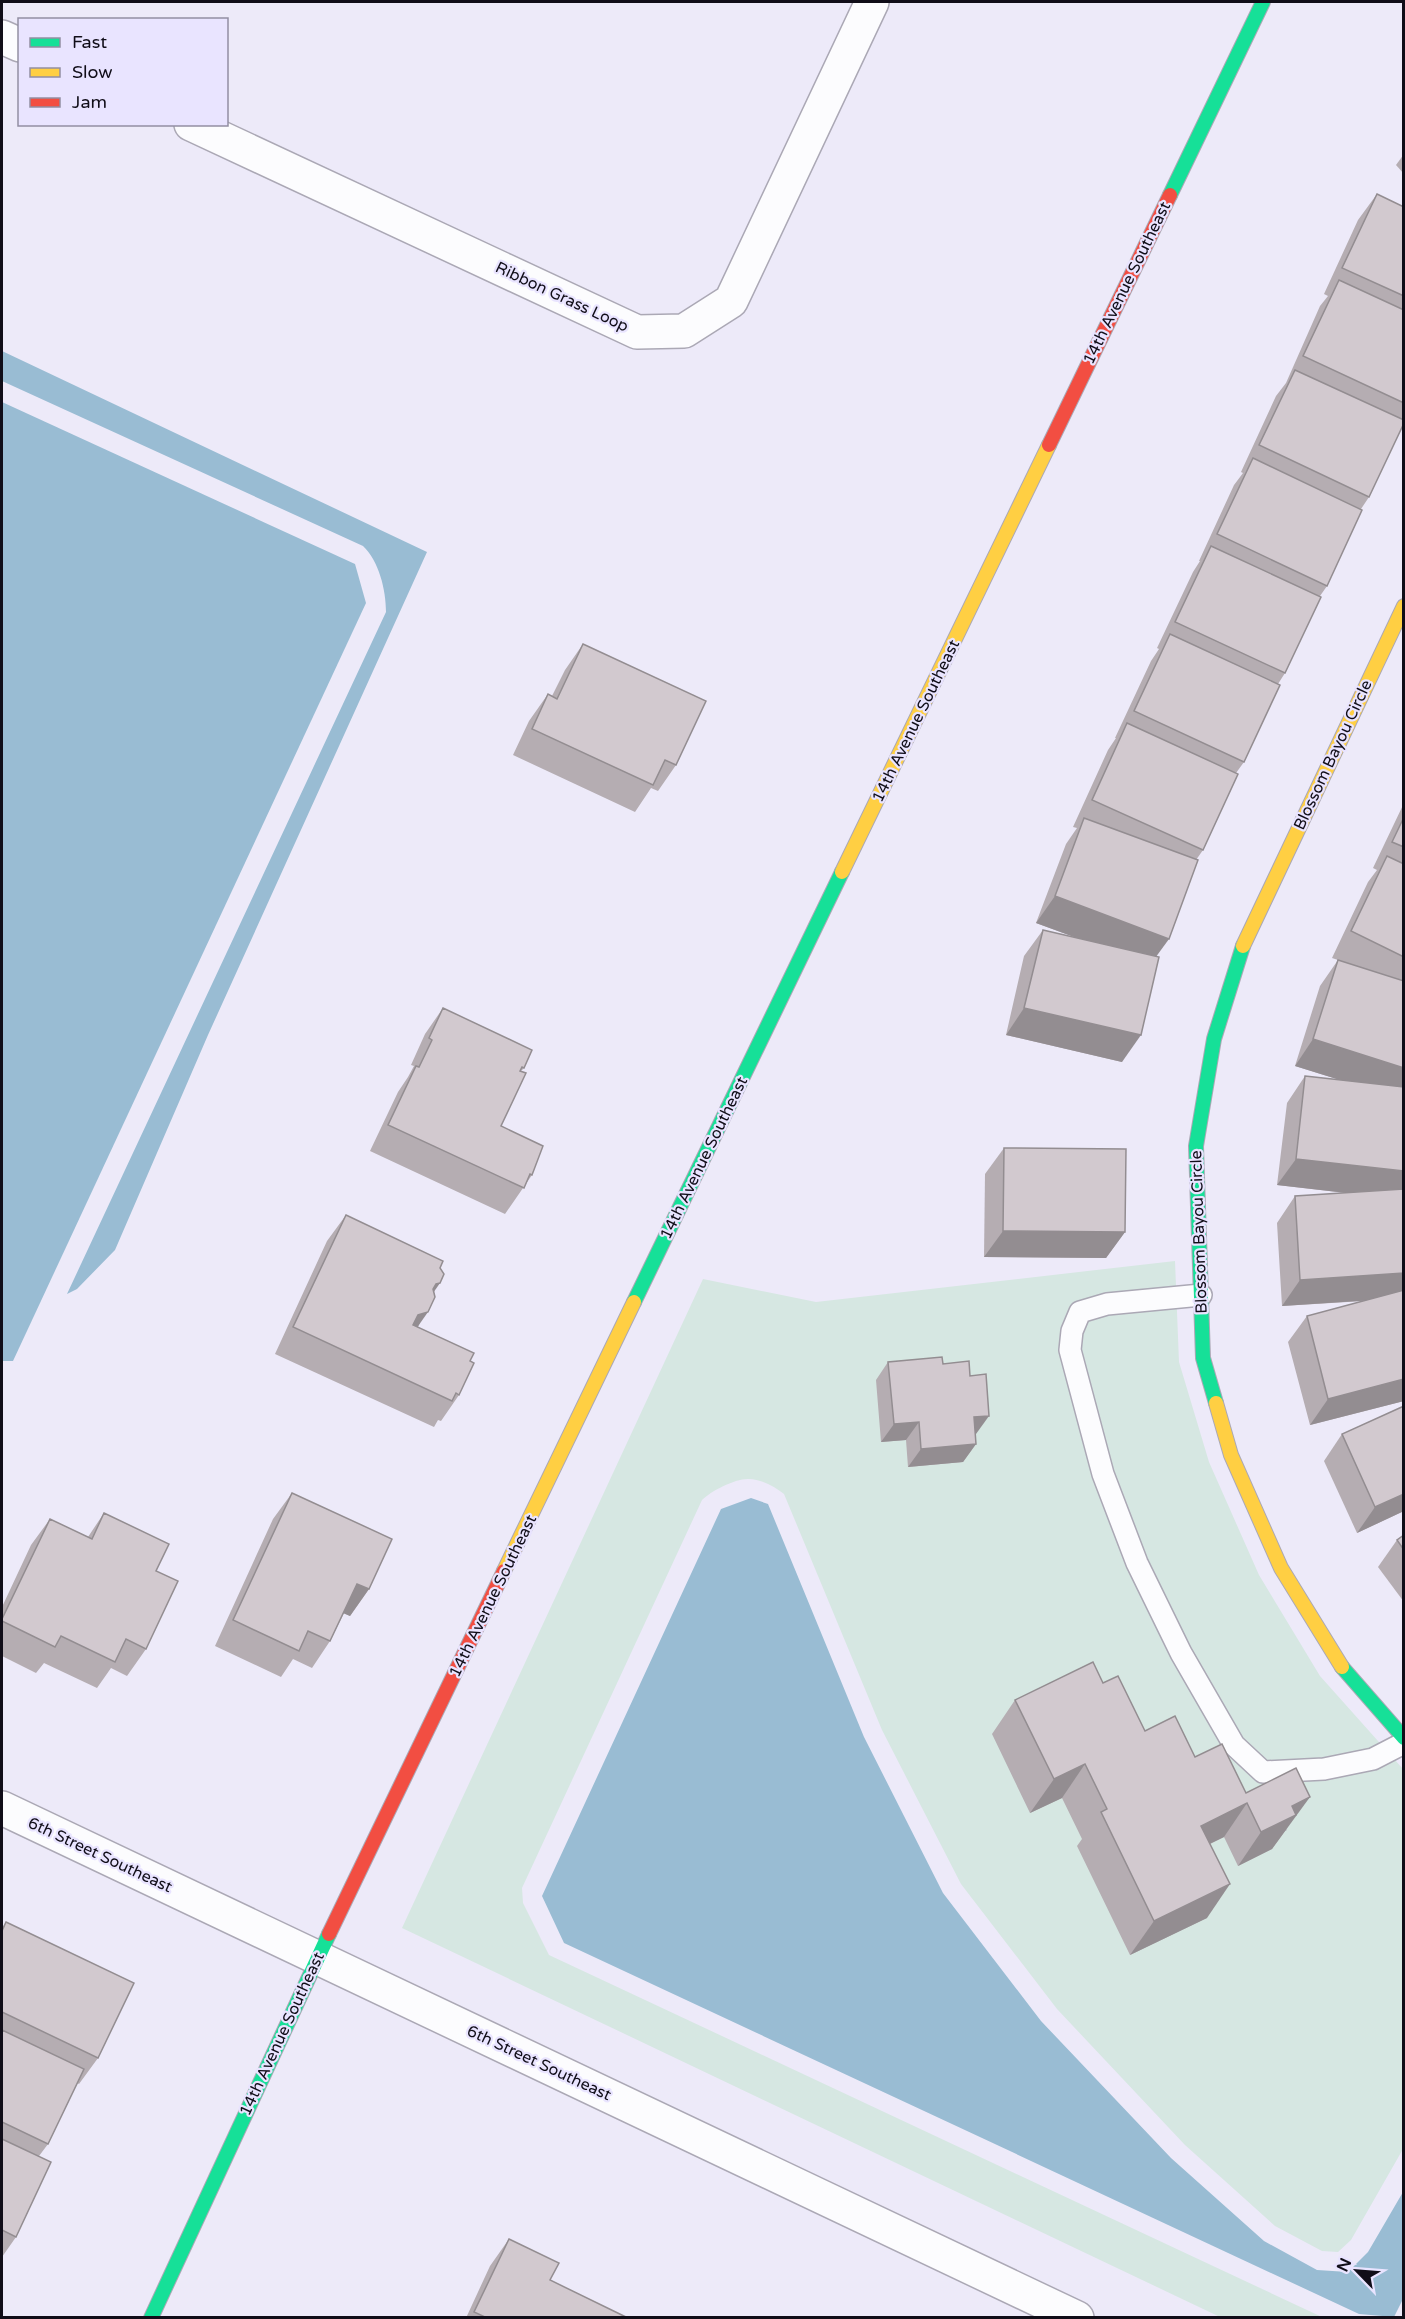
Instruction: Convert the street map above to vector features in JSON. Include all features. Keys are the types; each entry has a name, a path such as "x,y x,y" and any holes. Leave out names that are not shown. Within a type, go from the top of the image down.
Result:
{"street":[{"name":"Ribbon Grass Loop","path":"195,126 637,332 684,331 731,301 872,2"},
{"name":"14th Avenue Southeast","path":"151,2318 318,1958 1263,2"},
{"path":"2,37 18,44"},
{"name":"Blossom Bayou Circle","path":"1404,606 1244,942 1214,1039 1196,1146 1203,1358 1231,1455 1281,1568 1339,1663 1404,1737"},
{"name":"6th Street Southeast","path":"2,1808 1077,2318"}],"lane":[{"path":"1201,1295 1107,1304 1080,1312 1072,1331 1070,1350 1102,1474 1137,1563 1181,1653 1234,1745 1263,1773 1324,1769 1373,1759 1404,1743"}],"shaded area":[{"path":"1175,1261 1179,1362 1209,1462 1259,1575 1320,1676 1403,1769 1403,2149 1351,2240 1338,2252 1322,2251 1275,2226 1185,2145 1057,2009 961,1884 882,1730 784,1494 763,1482 754,1479 737,1481 717,1489 702,1500 522,1888 523,1903 549,1955 1322,2317 1220,2317 402,1928 703,1279 816,1302"}],"water":[{"path":"2,351 427,552 208,1035 115,1250 77,1289 67,1294 386,612 386,603 377,568 369,552 363,546 2,381"},
{"path":"2,402 355,564 366,603 13,1361 2,1361"},
{"path":"751,1498 768,1504 864,1737 943,1893 1041,2021 1171,2158 1264,2241 1317,2270 1348,2272 1368,2252 1403,2192 1403,2299 1394,2317 1359,2314 564,1943 542,1896 721,1509"}],"building":[{"path":"1377,194 1404,207 1404,296 1342,268"},
{"path":"1339,280 1404,310 1404,403 1303,356"},
{"path":"1295,370 1404,420 1369,497 1259,445"},
{"path":"1253,458 1362,510 1327,586 1217,534"},
{"path":"1211,546 1321,597 1285,673 1175,622"},
{"path":"1170,634 1280,685 1244,762 1134,711"},
{"path":"583,644 706,701 676,765 665,760 653,785 532,729 548,694 557,699"},
{"path":"1127,723 1238,774 1203,850 1092,800"},
{"path":"1404,817 1404,847 1392,842"},
{"path":"1084,818 1198,860 1169,939 1055,896"},
{"path":"1387,856 1404,864 1404,957 1351,931"},
{"path":"1043,930 1159,957 1141,1035 1024,1008"},
{"path":"1338,960 1404,981 1404,1068 1313,1039"},
{"path":"443,1008 532,1050 524,1068 522,1067 520,1071 526,1073 501,1126 543,1146 532,1175 530,1174 524,1188 388,1125 416,1066 419,1067 432,1040 429,1038"},
{"path":"1305,1076 1404,1087 1404,1171 1296,1159"},
{"path":"1004,1148 1126,1149 1125,1232 1003,1231"},
{"path":"1404,1189 1404,1273 1300,1280 1295,1196"},
{"path":"346,1215 443,1261 440,1268 444,1274 440,1283 436,1284 433,1289 435,1297 428,1312 418,1315 413,1325 474,1353 470,1361 474,1363 459,1395 456,1393 452,1401 293,1327"},
{"path":"1404,1290 1404,1379 1328,1399 1307,1316"},
{"path":"942,1357 943,1364 969,1361 970,1376 986,1374 989,1416 974,1417 976,1444 921,1449 919,1422 894,1424 888,1362"},
{"path":"1404,1406 1404,1494 1375,1507 1342,1434"},
{"path":"292,1493 392,1539 369,1589 357,1584 330,1641 308,1631 299,1651 233,1620"},
{"path":"104,1513 169,1544 156,1571 178,1581 146,1649 126,1639 115,1662 61,1636 55,1647 2,1621 50,1519 92,1539"},
{"path":"1404,1535 1404,1550 1397,1540"},
{"path":"1093,1662 1103,1683 1118,1676 1145,1731 1175,1716 1195,1757 1222,1744 1246,1793 1296,1768 1310,1797 1292,1806 1296,1815 1261,1832 1247,1803 1201,1826 1230,1884 1154,1921 1101,1812 1107,1809 1085,1764 1054,1779 1015,1700"},
{"path":"6,1922 134,1983 98,2058 2,2012 2,1931"},
{"path":"2,2030 84,2069 48,2144 2,2122"},
{"path":"2,2139 51,2162 16,2237 2,2230"},
{"path":"509,2239 559,2263 550,2280 628,2318 487,2318 474,2312"}],"traffic: fast":[{"path":"1170,195 1263,2"},
{"path":"634,1302 842,872"},
{"path":"1216,1403 1203,1358 1196,1146 1214,1039 1243,946"},
{"path":"1342,1667 1404,1738"},
{"path":"151,2318 329,1934"}],"traffic: slow":[{"path":"842,872 1049,445"},
{"path":"1243,946 1404,606"},
{"path":"504,1571 634,1302"},
{"path":"1216,1403 1231,1455 1281,1568 1342,1667"}],"traffic: jam":[{"path":"1049,445 1170,195"},
{"path":"329,1934 504,1571"}]}
